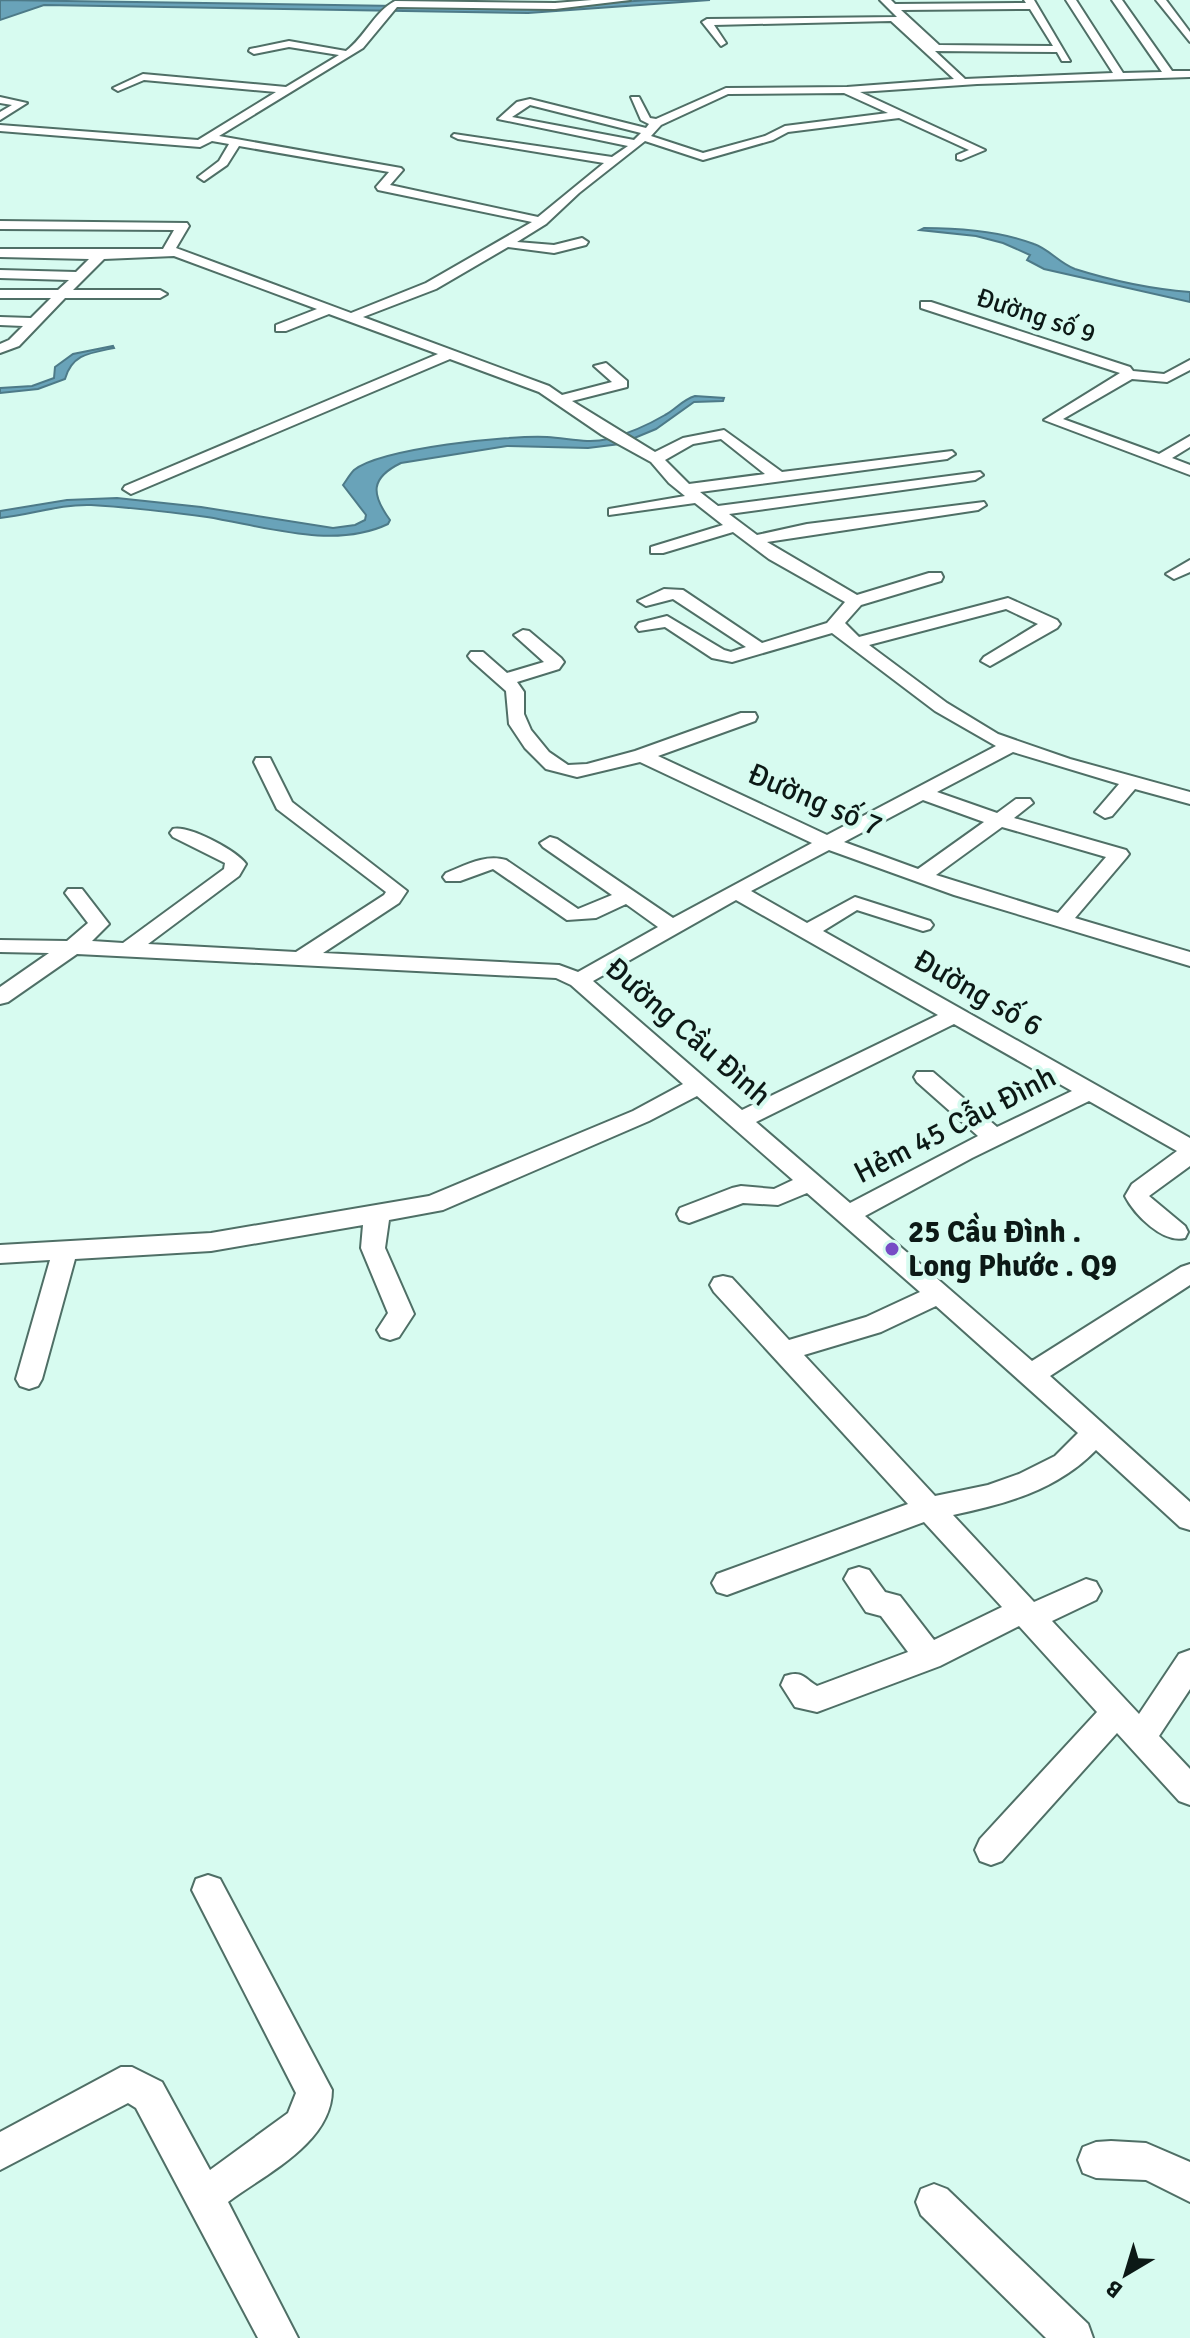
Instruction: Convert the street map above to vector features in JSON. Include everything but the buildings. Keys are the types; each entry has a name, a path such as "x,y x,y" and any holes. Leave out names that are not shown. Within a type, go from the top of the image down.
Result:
{"street":[{"path":"204,140 347,54 368,38 370,30 389,10 547,6 625,0"},
{"path":"1071,0 1120,76"},
{"path":"1117,0 1169,75"},
{"path":"1161,0 1190,39"},
{"path":"889,3 1031,3 1079,78"},
{"path":"889,3 936,48 942,50 1059,49"},
{"path":"812,10 821,20"},
{"path":"721,43 707,22 894,19 963,82"},
{"path":"908,20 923,20"},
{"path":"1027,20 1042,20"},
{"path":"1036,34 1050,34"},
{"path":"922,35 936,35"},
{"path":"254,51 272,44 289,44 347,54"},
{"path":"349,318 431,286 506,243 542,221 647,134 726,91 846,90 963,82 1190,74"},
{"path":"118,88 143,77 286,90"},
{"path":"846,90 979,150 961,157"},
{"path":"635,99 646,120 647,134"},
{"path":"0,100 22,103 0,117"},
{"path":"647,134 503,119 521,104 530,102 647,134 703,157 769,138 785,129 901,115"},
{"path":"0,128 204,140 397,170 382,187 542,221"},
{"path":"458,136 614,161"},
{"path":"204,177 223,163 234,145"},
{"path":"13,211 48,214 42,225"},
{"path":"0,225 183,226 169,246 170,250 544,389 563,399 607,432 651,456 692,493 775,556 855,601"},
{"path":"506,243 558,250 582,242"},
{"path":"0,253 100,255 178,252"},
{"path":"0,349 14,343 100,255"},
{"path":"0,274 78,276"},
{"path":"0,294 160,294"},
{"name":"Đường số 9","path":"926,305 1125,370 1129,375"},
{"path":"281,328 327,310"},
{"path":"0,321 33,322"},
{"path":"131,489 448,355"},
{"name":"Đường số 9","path":"1190,364 1167,378 1129,375 1052,417 1052,423 1190,470"},
{"path":"563,399 622,384 601,366"},
{"path":"651,456 696,439 724,434 778,476"},
{"path":"1159,460 1190,440"},
{"path":"615,512 778,476 947,454"},
{"path":"716,511 975,475"},
{"path":"754,540 807,529 978,505"},
{"path":"657,550 736,526"},
{"path":"1174,574 1190,565"},
{"path":"836,626 855,601 935,577"},
{"path":"646,601 664,594 677,594 760,649"},
{"path":"855,643 1008,603 1051,624 990,661"},
{"path":"645,627 662,621 672,623 723,657 732,657 836,626"},
{"path":"836,626 966,724 1012,745 1190,798"},
{"path":"504,680 555,662 523,635"},
{"path":"477,656 517,693 515,717 551,764 574,771 642,755 748,717"},
{"path":"579,980 736,891 1012,745"},
{"name":"Đường số 7","path":"642,755 828,842 922,876 1190,959"},
{"path":"263,762 284,805 397,891 392,899 298,960"},
{"path":"1105,812 1131,782"},
{"path":"921,793 998,820 1119,854 1063,920"},
{"path":"922,876 1023,803"},
{"path":"128,949 232,872 236,864 232,859 180,833"},
{"path":"550,843 672,927"},
{"path":"453,877 491,863 499,864 574,916 589,914 627,896"},
{"name":"Đường số 6","path":"736,891 957,1014 1190,1151"},
{"path":"0,997 73,947 99,924 75,893"},
{"path":"808,931 855,903 923,925"},
{"name":"Đường Cầu Đình","path":"0,946 128,949 559,972 579,980 742,1119 1190,1519"},
{"path":"742,1119 957,1014"},
{"path":"925,1077 994,1137"},
{"path":"0,1254 211,1242 434,1204 641,1116 701,1084"},
{"name":"Hẻm 45 Cẫu Đình","path":"849,1214 994,1137 1089,1092"},
{"path":"1176,1232 1137,1196 1190,1151"},
{"path":"689,1214 741,1194 778,1197 811,1181"},
{"path":"377,1215 373,1248 401,1314 390,1330"},
{"path":"29,1379 65,1250"},
{"path":"1031,1375 1190,1273"},
{"path":"723,1285 1190,1791"},
{"path":"785,1352 837,1333 872,1325 939,1294"},
{"path":"727,1583 929,1508 990,1496 1029,1482 1065,1464 1095,1433"},
{"path":"859,1579 876,1603 890,1605 929,1657"},
{"path":"796,1685 806,1698 817,1699 929,1657 1086,1591"},
{"path":"1141,1738 1190,1663"},
{"path":"991,1850 1117,1712"},
{"path":"205,2196 301,2126 314,2102 314,2090 208,1890"},
{"path":"0,2152 121,2085 132,2085 149,2095 279,2338"},
{"path":"1096,2160 1138,2158 1164,2167 1190,2184"},
{"path":"934,2202 1074,2338"}],"water":[{"path":"0,0 531,8 649,0 710,0 528,13 44,5 0,20"},
{"path":"920,230 1008,236 1039,246 1075,269 1132,284 1190,292 1190,302 1044,269 1027,260 1030,255 1003,243 976,236"},
{"path":"113,346 77,360 65,379 38,389 0,393 0,388 32,386 54,378 55,367 73,354"},
{"path":"695,396 724,398 723,401 694,402 656,429 620,444 588,448 507,446 401,463 384,475 377,487 379,502 390,520 388,524 367,532 322,536 298,534 207,517 91,505 0,518 0,511 67,500 117,498 201,507 333,528 355,525 365,520 366,515 343,485 354,470 369,462 418,449 477,441 529,437 585,441 608,439 652,422"}],"place":[{"name":"25 Cầu Đình . Long Phước . Q9","path":"892,1249"}]}
